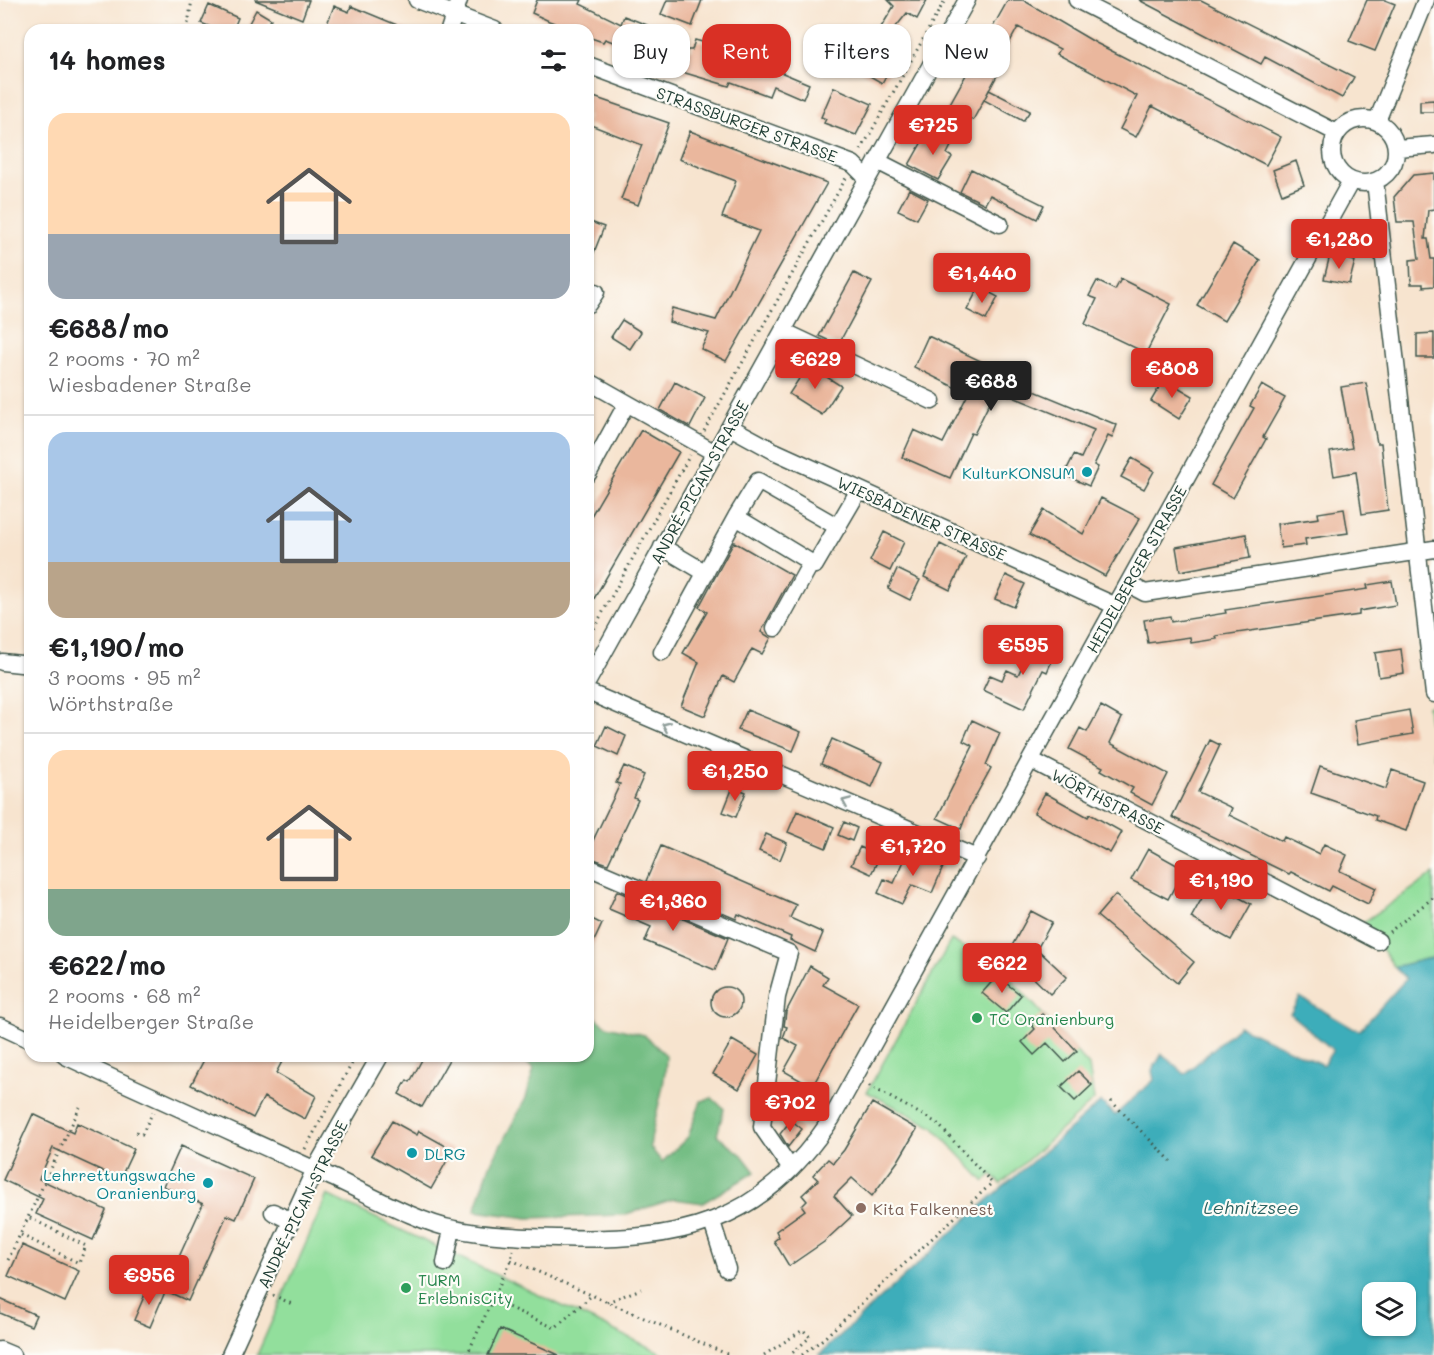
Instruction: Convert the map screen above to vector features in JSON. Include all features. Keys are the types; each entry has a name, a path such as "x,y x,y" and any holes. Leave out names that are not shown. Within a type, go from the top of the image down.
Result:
{"street":[{"path":"417,0 479,24"},
{"name":"ANDRÉ-PICAN-STRASSE","path":"594,670 967,0"},
{"path":"1077,0 1337,133"},
{"path":"1377,121 1426,0"},
{"name":"STRASSBURGER STRASSE","path":"594,67 853,164 867,178"},
{"path":"1362,118 1377,121 1390,130 1397,148 1392,168 1375,181 1359,183 1351,181 1335,166 1332,156 1332,146 1337,133 1351,121 1362,118"},
{"path":"1397,148 1434,145"},
{"path":"877,161 1000,224"},
{"name":"HEIDELBERGER STRASSE","path":"78,1062 452,1229 515,1236 643,1238 678,1232 712,1222 755,1197 791,1169 812,1147 855,1078 1351,181"},
{"path":"1375,181 1426,550 1434,694"},
{"path":"783,331 932,401"},
{"path":"594,384 715,453"},
{"path":"594,463 627,403"},
{"name":"WIESBADENER STRASSE","path":"730,427 774,451 1116,606"},
{"path":"662,652 758,481 838,527"},
{"path":"736,517 815,565 859,490"},
{"path":"662,547 706,573"},
{"path":"1128,584 1145,593 1426,550"},
{"path":"775,628 811,563"},
{"path":"2,662 24,664"},
{"path":"594,695 977,858"},
{"name":"WÖRTHSTRASSE","path":"1031,760 1378,941"},
{"path":"594,870 789,953 777,997 762,1127 791,1169"},
{"path":"0,1026 24,1037"},
{"name":"ANDRÉ-PICAN-STRASSE","path":"230,1355 315,1169 377,1062"},
{"path":"273,1212 291,1221"},
{"path":"712,1222 727,1269"},
{"path":"445,1263 452,1229"},
{"path":"0,1350 12,1355"}],"path":[{"path":"188,24 192,0"},
{"path":"857,157 945,0"},
{"path":"594,628 849,171"},
{"path":"1378,941 1434,897"},
{"path":"302,1154 353,1062"},
{"path":"802,1355 823,1339 992,1183 937,1123 855,1078"},
{"path":"136,1132 142,1134 158,1099"},
{"path":"1111,1101 1171,1161"},
{"path":"8,1260 80,1107"},
{"path":"20,1234 79,1263 87,1246 28,1217"},
{"path":"467,1355 512,1260 515,1236"},
{"path":"512,1260 605,1303 729,1355"},
{"path":"260,1289 294,1305"},
{"path":"605,1303 640,1289"},
{"path":"492,1300 555,1328 591,1296"},
{"path":"764,1355 803,1330 810,1337 790,1355"}],"green space":[{"path":"1434,705 1434,758 1427,706"},
{"path":"1434,874 1434,957 1394,967 1364,922"},
{"name":"TC Oranienburg","path":"951,940 1003,970 1089,1066 1094,1100 1001,1184 992,1174 985,1182 933,1127 867,1092"},
{"path":"594,1016 607,1026 644,1035 666,1055 664,1079 650,1147 662,1162 688,1137 701,1101 712,1098 724,1109 717,1135 742,1155 755,1172 703,1203 674,1199 623,1215 528,1218 475,1211 489,1167 526,1098 534,1068 525,1062 594,1062"},
{"name":"TURM ErlebnisCity","path":"327,1195 666,1355 257,1355"}],"water":[{"name":"Lehnitzsee","path":"1434,957 1434,1355 819,1355 974,1212 1101,1102 1115,1115 1154,1080 1152,1071 1162,1054 1185,1074 1239,1026 1323,1065 1333,1050 1290,1014 1300,997 1354,1029 1360,1030 1406,979 1394,967"}],"building":[{"path":"255,0 309,0 302,19"},
{"path":"537,0 582,0 580,4 621,24 612,24 612,42 605,39 603,42 594,39 594,24 557,24 532,13"},
{"path":"667,0 702,0 692,26 661,14"},
{"path":"888,0 927,0 917,19 907,13 898,24 883,24 894,6"},
{"path":"1008,0 1023,0 1096,43 1281,137 1266,165 1152,106 1136,137 1120,129 1137,96 1057,54 1060,49 1018,27 1010,42 1010,24 995,24"},
{"path":"1139,0 1201,0 1354,77 1342,98 1265,57 1261,64"},
{"path":"1367,0 1385,0 1395,4 1375,51 1349,41"},
{"path":"209,5 238,18 236,24 201,23"},
{"path":"334,6 349,12 351,6 394,24 327,24"},
{"path":"256,10 271,19 268,24 249,24"},
{"path":"624,16 644,24 621,24"},
{"path":"695,40 702,42 702,78 690,74 690,50"},
{"path":"791,76 809,84 803,99 773,86 769,96 731,82 729,86 702,78"},
{"path":"873,78 885,78 882,83"},
{"path":"964,78 996,78 973,120 966,117 961,126 943,116"},
{"path":"834,87 872,104 856,135 824,123 826,119 821,117"},
{"path":"989,90 1030,111 1023,121 984,100"},
{"path":"594,97 669,123 638,205 621,199 642,145 594,126"},
{"path":"1434,100 1434,112 1420,112 1420,101"},
{"path":"690,131 827,183 726,361 701,349 709,333 669,322 672,308 716,320 759,231 722,217 736,181 679,159"},
{"path":"934,131 954,140 947,154 952,157 938,180 909,165 923,140 928,143"},
{"path":"1296,161 1304,185 1282,194 1273,170"},
{"path":"971,169 1044,205 1037,219 990,195 985,204 960,192"},
{"path":"1434,173 1434,209 1428,210 1425,239 1428,239 1431,259 1434,259 1434,286 1423,287 1423,284 1411,284 1410,260 1419,259 1414,222 1397,222 1394,197 1413,175"},
{"path":"909,189 928,199 917,219 898,210"},
{"path":"594,223 604,227 594,252"},
{"path":"1233,244 1260,260 1224,321 1197,305"},
{"path":"1330,255 1355,261 1349,284 1324,279"},
{"path":"854,273 872,282 838,345 819,336"},
{"path":"1121,279 1171,304 1146,353 1085,324 1097,299 1089,296 1097,281 1115,290"},
{"path":"979,287 998,297 986,320 967,310"},
{"path":"622,320 641,332 630,349 611,337"},
{"path":"1434,333 1434,358 1417,358 1417,334"},
{"path":"928,336 1006,373 1003,378 1117,425 1112,438 1108,436 1094,465 1098,467 1089,486 1064,475 1074,455 1081,458 1094,430 996,390 974,434 971,433 950,478 902,457 914,430 943,443 968,394 914,367"},
{"path":"808,365 841,386 822,415 789,394"},
{"path":"1164,379 1193,396 1179,419 1151,401"},
{"path":"675,382 705,398 690,427 660,410"},
{"path":"1366,383 1377,443 1381,443 1388,510 1362,514 1356,472 1334,476 1330,452 1352,448 1341,387"},
{"path":"1262,385 1285,398 1263,437 1266,439 1233,498 1211,485 1254,408 1250,406"},
{"path":"641,430 679,452 594,599 594,511"},
{"path":"1132,458 1154,471 1144,489 1121,477"},
{"path":"1101,498 1140,518 1105,576 1029,535 1044,510 1083,534"},
{"path":"1344,509 1348,533 1305,539 1306,545 1281,548 1277,524 1319,518 1318,513"},
{"path":"884,532 904,542 890,571 870,561"},
{"path":"1246,534 1250,558 1180,571 1176,547"},
{"path":"734,542 792,575 761,632 771,638 762,654 752,649 734,682 723,676 705,716 681,706 699,662 683,653 707,612 699,607"},
{"path":"940,544 966,557 950,590 924,577"},
{"path":"897,569 920,580 910,600 888,589"},
{"path":"1006,575 1025,584 1014,607 995,599"},
{"path":"1392,581 1396,605 1359,611 1359,615 1216,636 1217,639 1191,643 1190,637 1148,643 1144,620 1170,616 1171,622 1226,613 1225,610 1368,589 1367,585"},
{"path":"1035,639 1057,649 1047,672 1043,670 1024,709 983,690 990,675 1002,680 1007,670 1018,675"},
{"path":"1401,649 1404,673 1379,677 1375,653"},
{"path":"1101,706 1122,718 1110,743 1168,774 1152,805 1130,793 1133,788 1101,770 1103,767 1069,749 1080,728 1087,732"},
{"path":"747,710 801,732 793,751 738,730"},
{"path":"1409,710 1413,734 1358,744 1354,720"},
{"path":"972,720 1000,733 986,765 991,768 969,808 961,829 937,818 973,746 963,741"},
{"path":"606,726 626,736 618,756 597,746"},
{"path":"832,739 883,762 872,787 821,764"},
{"path":"1210,740 1220,745 1198,792 1232,808 1229,815 1282,841 1284,837 1319,854 1324,844 1347,855 1340,871 1376,888 1368,904 1332,886 1329,891 1291,872 1289,874 1172,817"},
{"path":"624,766 644,775 634,798 638,800 608,864 594,859 594,838 620,784 616,783"},
{"path":"1320,766 1386,789 1392,770 1423,781 1406,831 1375,820 1376,816 1311,793"},
{"path":"733,787 746,792 736,817 723,812"},
{"path":"1045,793 1088,817 1090,814 1122,832 1110,853 1034,813"},
{"path":"797,811 834,827 826,848 788,832"},
{"path":"844,822 857,828 852,841 838,835"},
{"path":"766,834 787,843 780,860 759,851"},
{"path":"661,846 796,905 790,918 823,933 815,952 790,940 791,937 738,914 736,919 646,881"},
{"path":"860,847 880,856 871,874 851,865"},
{"path":"1148,849 1184,869 1168,899 1131,880"},
{"path":"909,850 944,865 932,893 912,885 902,904 878,893 884,879 894,883"},
{"path":"1211,882 1251,904 1231,940 1191,918"},
{"path":"617,891 728,938 715,970 645,941 651,927 609,909"},
{"path":"1115,895 1194,962 1177,983 1097,916"},
{"path":"1031,911 1052,922 1037,949 1067,977 1050,994 1008,953"},
{"path":"594,920 602,924 594,941"},
{"path":"810,966 828,977 823,985 858,1004 812,1087 784,1071 798,1046 783,1038 787,1027 784,1026 786,1012"},
{"name":"TC Oranienburg","path":"997,976 1021,995 1006,1013 982,993"},
{"path":"726,987 737,991 741,1002 737,1013 726,1017 715,1013 711,1002 715,991"},
{"path":"1042,1014 1077,1051 1065,1062 1047,1043 1034,1055 1022,1042 1035,1029 1031,1024"},
{"path":"732,1040 758,1055 739,1089 713,1074"},
{"path":"203,1062 282,1062 276,1073 316,1096 305,1119 264,1097 253,1118 191,1085"},
{"path":"421,1062 448,1062 422,1107 399,1094 407,1080 410,1082"},
{"path":"1078,1071 1092,1085 1075,1101 1061,1087"},
{"path":"872,1103 917,1129 898,1161 872,1196 852,1178 834,1196 852,1216 824,1242 789,1266 774,1241 779,1237 776,1231 805,1210 802,1206 807,1201 802,1195 818,1180 813,1175 828,1159 833,1163 844,1150"},
{"path":"33,1114 73,1133 77,1123 134,1149 120,1179 53,1148 39,1179 106,1210 93,1240 36,1214 43,1199 3,1180"},
{"path":"791,1120 802,1129 788,1147 780,1134"},
{"name":"DLRG","path":"392,1121 417,1135 419,1131 453,1150 431,1189 371,1155"},
{"path":"181,1146 254,1179 236,1219 227,1215 188,1301 164,1290 203,1204 163,1186"},
{"path":"22,1245 79,1271 65,1302 8,1276"},
{"path":"149,1285 165,1292 150,1327 134,1320"},
{"path":"0,1299 36,1315 31,1326 0,1313"},
{"path":"500,1329 559,1355 488,1355"}],"place":[{"name":"KulturKONSUM","path":"1087,472"},
{"name":"TC Oranienburg","path":"977,1018"},
{"name":"DLRG","path":"412,1153"},
{"name":"Lehrrettungswache Oranienburg","path":"208,1183"},
{"name":"Kita Falkennest","path":"861,1208"},
{"name":"TURM ErlebnisCity","path":"406,1288"}]}
